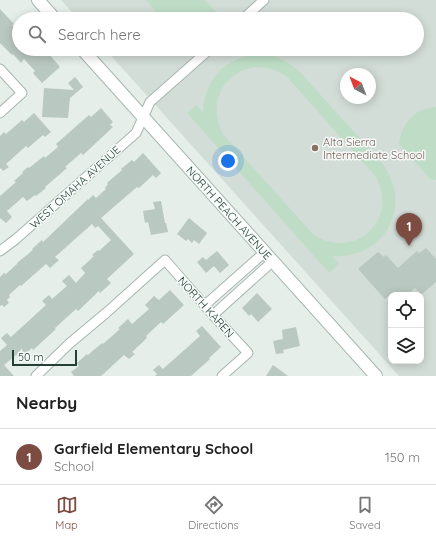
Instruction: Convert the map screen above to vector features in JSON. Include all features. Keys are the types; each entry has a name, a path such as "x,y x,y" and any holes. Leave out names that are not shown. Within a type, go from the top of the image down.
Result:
{"street":[{"path":"38,0 49,12"},
{"path":"251,12 264,0"},
{"name":"NORTH PEACH AVENUE","path":"88,56 376,376"},
{"name":"WEST OMAHA AVENUE","path":"0,251 16,239 136,133 150,102 202,56"},
{"path":"0,69 22,93 0,113"},
{"path":"205,305 269,257"},
{"path":"213,315 269,257"},
{"name":"NORTH KAREN","path":"36,376 70,343 165,260 248,353 222,376"}],"shaded area":[{"name":"Alta Sierra Intermediate School","path":"61,0 436,0 436,376 399,376 388,364 424,364 424,292 388,292 388,364 111,56 424,56 424,12 72,12"}],"green space":[{"path":"146,0 205,0 216,12 157,12"},
{"path":"247,56 274,56 284,60 297,69 382,163 391,179 395,196 394,212 389,227 380,239 367,249 351,255 332,256 339,264 329,273 187,113 196,105 203,112 208,88 213,79 220,70","holes":["255,67 268,68 287,77 376,177 382,193 382,208 377,221 368,232 357,240 343,243 328,241 313,234 223,134 218,123 217,101 226,83 243,70"]},
{"path":"436,107 436,180 430,179 399,144 403,129 412,116 421,110"}],"building":[{"path":"0,9 12,22 12,55 0,43"},
{"path":"15,56 51,56 60,67 42,83 33,73 35,71 24,59 21,63"},
{"path":"75,77 83,87 70,98 68,118 42,117 44,88 74,90 68,83"},
{"path":"101,108 113,122 110,125 113,127 83,155 81,153 65,167 67,168 36,196 35,195 27,201 23,197 7,211 12,217 6,223 0,218 0,196 16,182 14,181 23,173 22,172 44,156 45,158 58,147 56,144 89,115 91,117"},
{"path":"34,113 51,132 45,137 43,135 28,148 26,146 6,164 9,167 3,171 1,168 0,169 0,136 4,132 6,134 22,120 24,122"},
{"path":"143,153 161,173 156,178 153,175 139,188 137,187 101,218 134,254 107,279 111,283 100,293 99,291 78,311 76,309 33,350 32,348 19,359 16,355 4,365 14,376 0,376 0,351 7,345 1,338 7,333 11,337 46,305 42,301 49,295 52,299 67,286 62,281 69,275 76,283 85,273 81,268 94,256 92,255 111,240 98,226 95,228 92,224 55,257 59,260 50,268 46,264 9,295 10,297 7,300 9,303 4,307 2,305 0,306 0,277 4,273 6,274 42,240 43,242 88,199 93,195 96,198 106,189 107,183 122,170 121,169 132,160 134,162"},
{"path":"161,201 168,232 151,235 148,222 145,223 143,211 155,209 153,202"},
{"path":"189,218 207,233 199,244 194,240 192,243 188,239 186,241 177,234"},
{"path":"426,248 436,259 436,282 424,292 418,292 415,288 410,292 388,292 388,297 385,299 358,269 378,252 384,257 386,255 398,268 417,251 419,253"},
{"path":"217,251 229,265 220,273 214,266 206,273 197,262 203,257 206,260"},
{"path":"170,290 184,305 163,324 161,322 146,336 147,338 132,352 135,354 129,359 124,355 101,376 74,376 71,372 79,366 77,363 87,354 88,355 102,343 103,344 120,329 118,328 128,319 132,324 149,309 145,305 154,296 159,300"},
{"path":"257,293 272,309 258,322 251,314 249,316 242,308"},
{"path":"202,326 221,347 209,358 210,359 191,376 155,376 157,374 153,370 159,365 163,369 200,336 196,331"},
{"path":"296,327 300,346 283,350 284,353 276,354 273,341 283,339 282,330"},
{"path":"273,365 288,376 266,376"}],"place":[{"name":"Alta Sierra Intermediate School","path":"315,148"},
{"name":"Garfield Elementary School","path":"409,246"}]}
